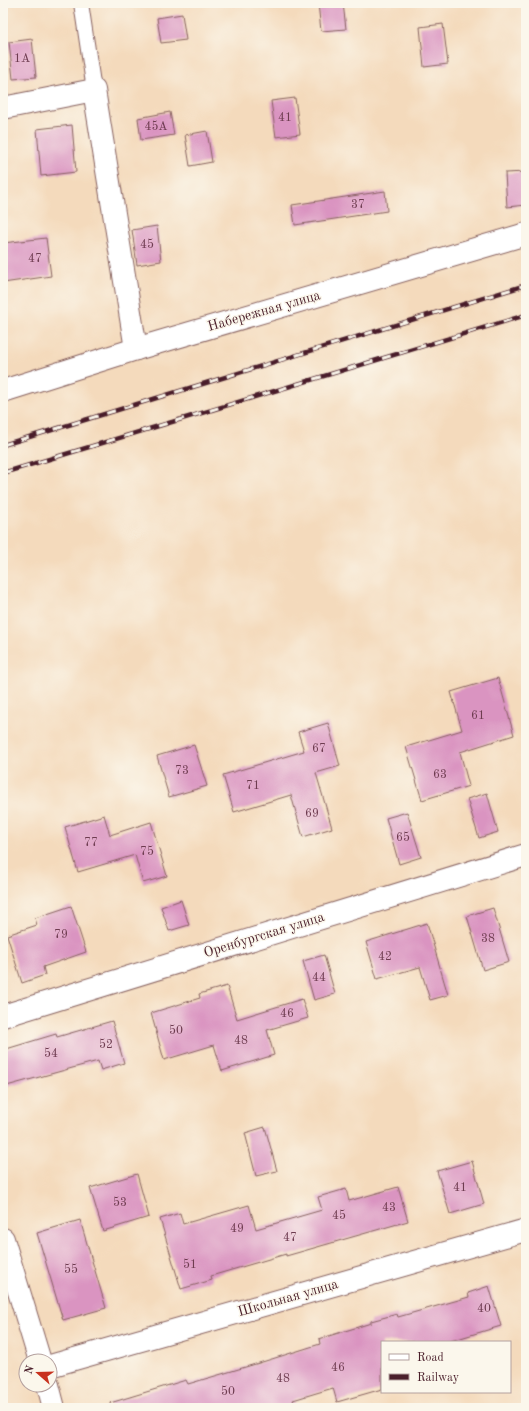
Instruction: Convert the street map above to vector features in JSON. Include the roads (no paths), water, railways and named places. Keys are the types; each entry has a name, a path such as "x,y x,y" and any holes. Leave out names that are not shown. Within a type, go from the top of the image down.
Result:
{"street":[{"path":"3,108 94,90 136,349"},
{"name":"Набережная улица","path":"3,391 136,349 526,234"},
{"name":"Оренбургская улица","path":"3,1016 526,854"},
{"name":"Школьная улица","path":"58,1364 526,1230"},
{"path":"3,1239 38,1353"},
{"path":"50,1393 54,1408"}],"lane":[{"path":"81,3 94,90"}],"railway":[{"path":"3,445 526,285"},
{"path":"3,473 526,315"}]}
